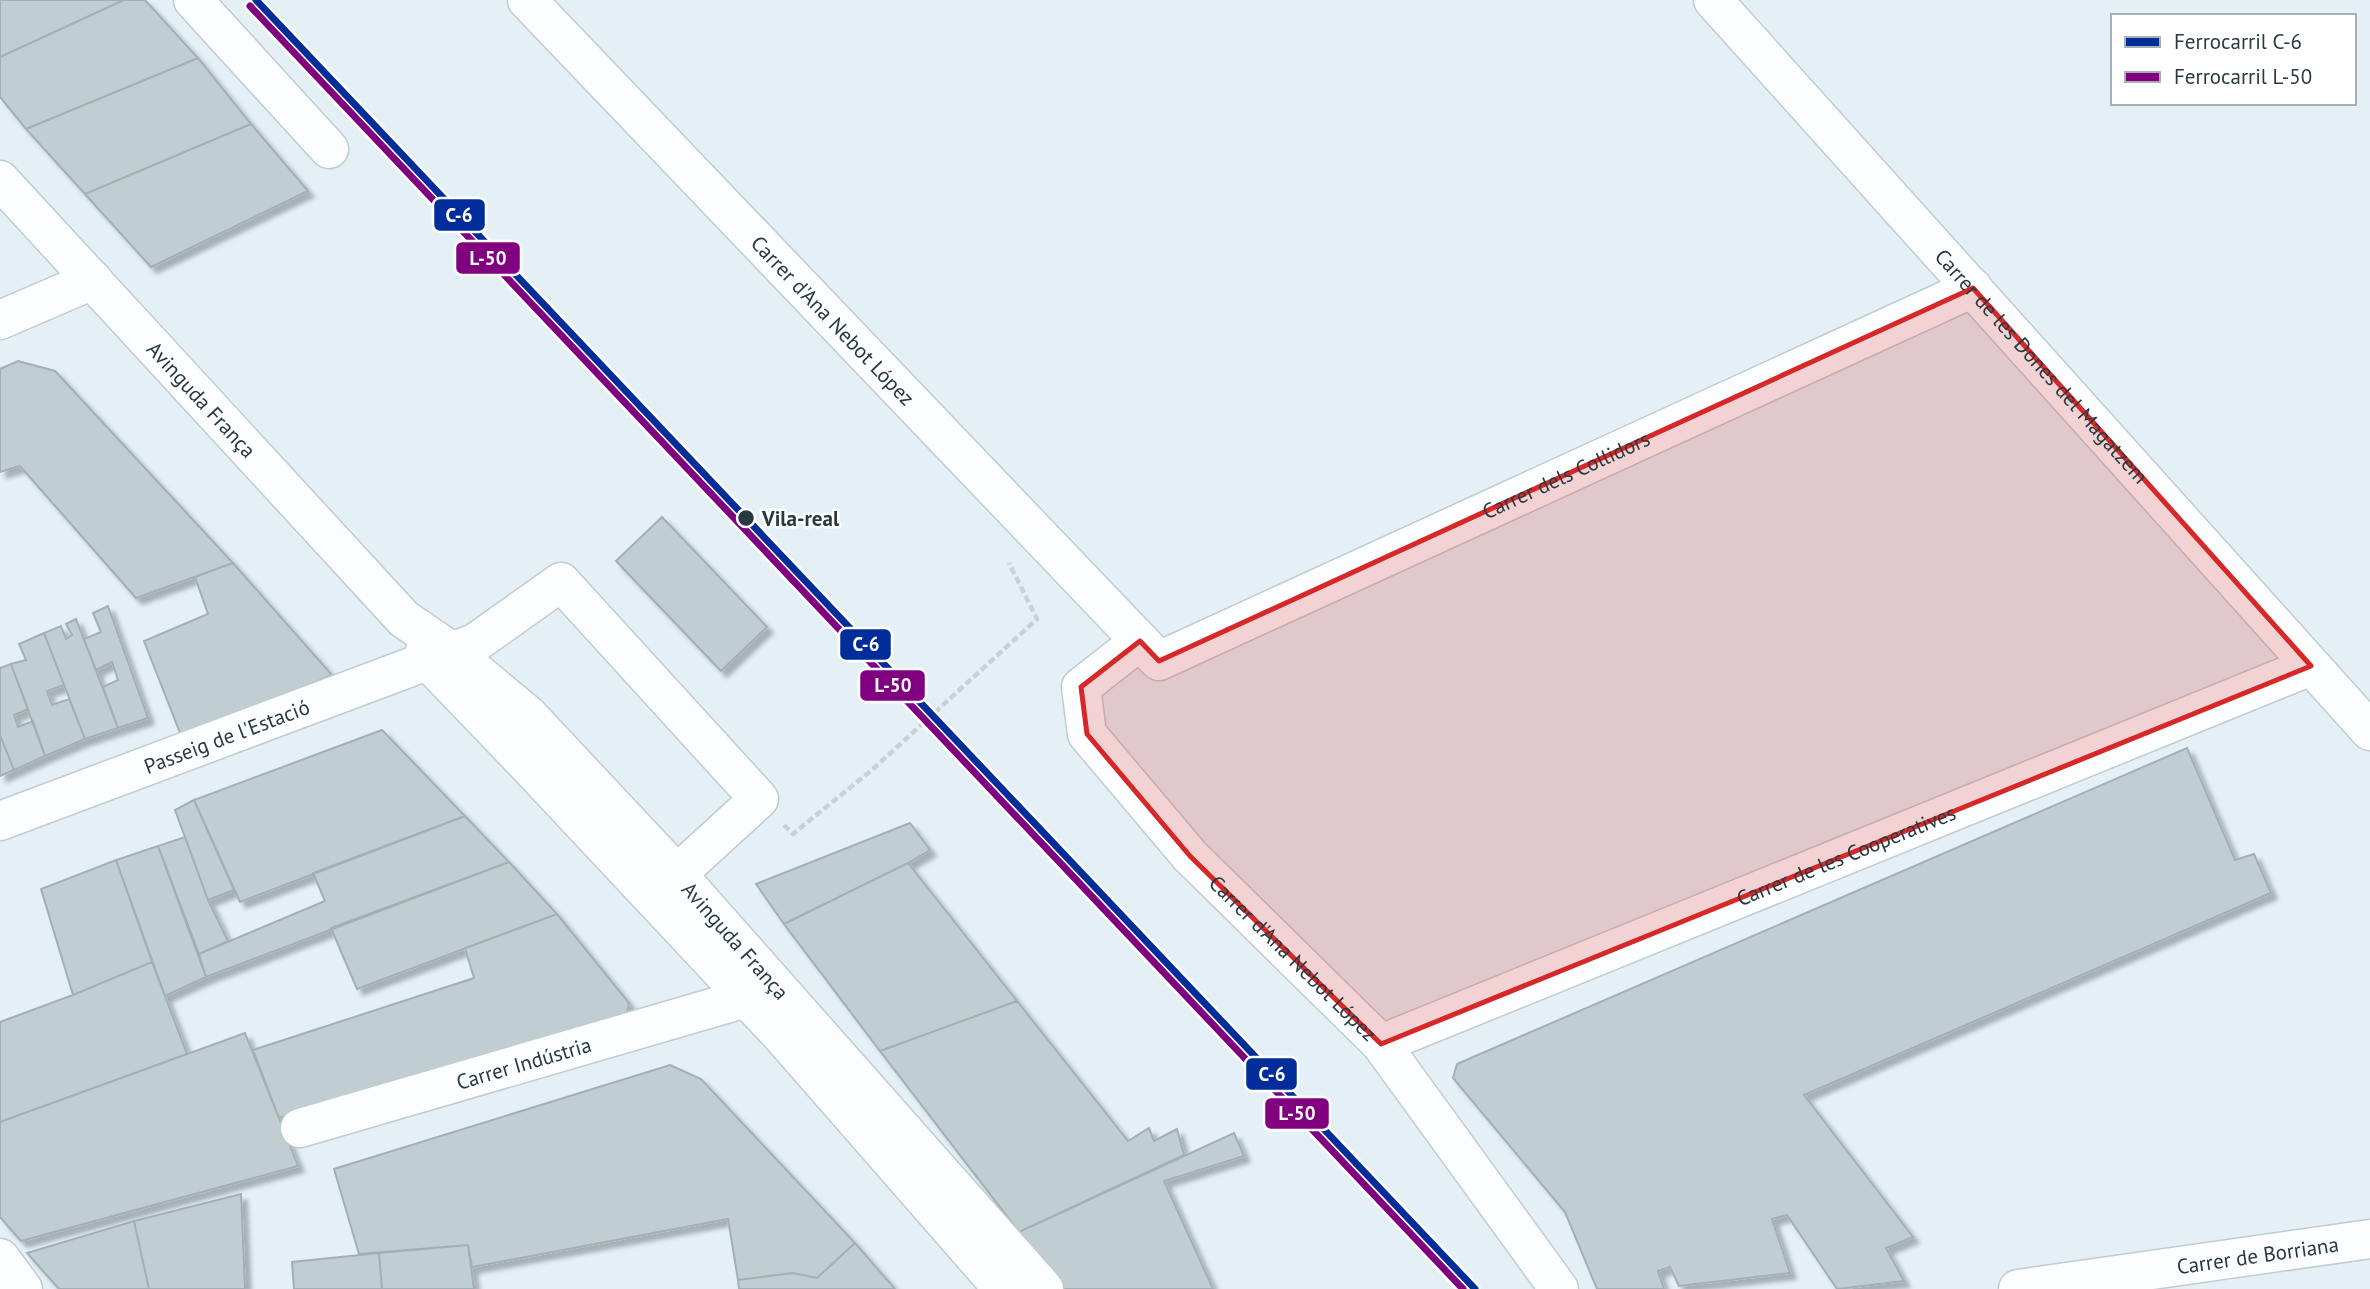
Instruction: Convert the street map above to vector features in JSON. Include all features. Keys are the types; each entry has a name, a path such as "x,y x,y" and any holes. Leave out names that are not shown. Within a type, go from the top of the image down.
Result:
{"street":[{"path":"193,0 328,149"},
{"name":"Carrer d'Ana Nebot López","path":"527,0 1150,651 1081,687 1087,734 1190,856 1381,1044 1559,1289"},
{"name":"Carrer de les Dones del Magatzem","path":"1713,0 2370,731"},
{"name":"Avinguda França","path":"0,180 439,656 537,774 782,1036 1003,1289"},
{"path":"0,320 93,280"},
{"name":"Carrer dels Collidors","path":"1150,651 1973,288"},
{"name":"Passeig de l'Estació","path":"0,821 475,643 561,582 759,799"},
{"name":"Avinguda França","path":"439,656 528,715 677,874 1044,1289"},
{"name":"Carrer de les Cooperatives","path":"1381,1044 2311,666"},
{"path":"677,874 759,799"},
{"name":"Carrer Indústria","path":"300,1128 746,998"},
{"name":"Carrer de Borriana","path":"2018,1289 2370,1239"},
{"path":"0,1258 23,1289"}],"path":[{"path":"759,799 793,834 873,769 1037,619"}],"highlighted area":[{"path":"1973,288 2311,666 1381,1044 1190,856 1087,734 1081,687 1140,641 1159,661"}],"building":[{"path":"0,0 124,0 0,57"},
{"path":"124,0 145,0 198,58 26,129 0,97 0,57"},
{"path":"198,58 251,124 85,194 26,129"},
{"path":"251,124 308,191 151,267 85,194"},
{"path":"18,361 55,371 233,563 136,598 20,466 0,472 0,369"},
{"path":"662,517 767,627 721,671 616,561"},
{"path":"233,563 332,675 182,738 144,641 208,614 195,577"},
{"path":"108,606 148,718 118,728 103,687 118,680 112,662 96,670 84,639 101,632 93,613"},
{"path":"76,619 118,728 85,739 44,633 61,626 66,639 72,635 66,624"},
{"path":"44,633 64,685 47,691 52,705 69,699 85,739 45,756 11,664 26,660 19,644"},
{"path":"11,664 28,709 14,715 18,727 33,721 45,756 14,770 0,735 0,668"},
{"path":"382,730 465,816 240,902 194,800"},
{"path":"0,735 14,770 0,776"},
{"path":"2187,748 2235,860 2254,854 2271,893 1804,1095 1913,1237 1886,1248 1904,1281 1837,1289 1787,1215 1772,1219 1790,1273 1679,1286 1670,1267 1658,1271 1664,1289 1597,1289 1565,1212 1453,1078 1457,1064"},
{"path":"194,800 234,890 208,900 175,810"},
{"path":"465,816 509,862 206,977 199,954 325,901 313,873"},
{"path":"910,823 930,850 784,924 756,884"},
{"path":"185,837 208,900 228,941 199,954 158,846"},
{"path":"158,846 206,977 165,996 116,860"},
{"path":"116,860 152,962 73,995 41,889"},
{"path":"509,862 557,914 357,989 331,928"},
{"path":"908,863 1017,1001 880,1051 784,924"},
{"path":"557,914 629,1003 625,1021 279,1118 253,1050 474,978 465,948"},
{"path":"152,962 187,1054 0,1122 0,1022"},
{"path":"1017,1001 1128,1141 1149,1128 1154,1141 1177,1129 1184,1155 1019,1232 880,1051"},
{"path":"245,1033 298,1166 21,1241 0,1217 0,1122"},
{"path":"670,1065 701,1079 855,1243 817,1278 793,1273 738,1280 728,1219 472,1267 468,1245 359,1254 334,1169"},
{"path":"1234,1133 1244,1156 1164,1181 1213,1289 1064,1289 1019,1232"},
{"path":"241,1194 245,1289 149,1289 134,1221"},
{"path":"134,1221 149,1289 59,1289 27,1253"},
{"path":"855,1243 895,1289 739,1289 738,1280 793,1273 817,1278"},
{"path":"468,1245 474,1289 382,1289 379,1253"},
{"path":"379,1253 382,1289 294,1289 292,1262"}],"rail line":[{"name":"C-6","path":"256,0 1475,1289"},
{"name":"L-50","path":"250,6 1463,1289"}],"place":[{"name":"Vila-real","path":"746,518"}]}
